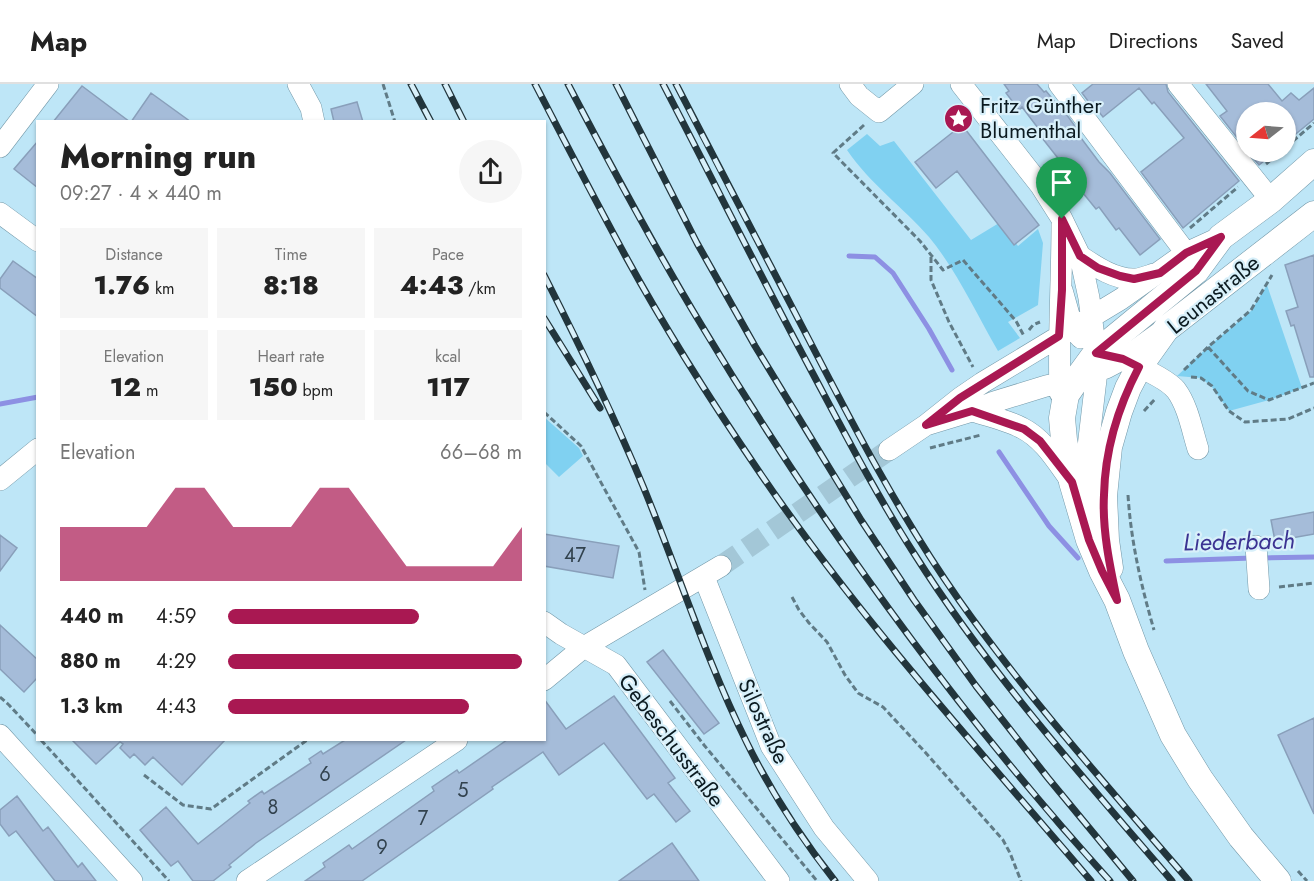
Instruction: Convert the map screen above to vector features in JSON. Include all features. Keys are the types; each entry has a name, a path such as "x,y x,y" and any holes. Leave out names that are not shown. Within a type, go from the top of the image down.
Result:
{"main road":[{"name":"Leunastraße","path":"1072,482 1062,418 1066,395 1082,371 1196,271 1221,237 1271,200 1314,162"},
{"name":"Leunastraße","path":"1117,600 1106,540 1104,495 1109,447 1128,388 1131,363 1166,329 1314,214"},
{"path":"1072,482 1089,540 1117,600 1136,651 1173,735 1200,779 1241,837 1286,873"}],"street":[{"path":"0,147 48,84"},
{"path":"298,84 311,108 314,120"},
{"path":"850,84 879,112 913,84"},
{"path":"961,84 1041,186 1062,219 1080,256 1091,318 1082,371 1089,469 1095,506 1106,540"},
{"path":"1059,84 1186,253"},
{"path":"1178,84 1271,200"},
{"path":"0,213 36,240"},
{"path":"1062,219 1062,290 1066,333 1082,371"},
{"name":"Leunastraße","path":"926,425 982,383 1091,318 1160,273 1186,253 1221,237"},
{"path":"1080,256 1098,268 1134,279 1160,273"},
{"path":"1066,333 1082,371"},
{"path":"889,450 926,425 972,411 1082,371 1131,363 1169,383 1176,390 1185,409 1197,449"},
{"path":"972,411 1024,429 1040,441 1072,482"},
{"path":"0,480 36,451"},
{"path":"1256,546 1259,580"},
{"name":"Silostraße","path":"584,647 712,571 771,746 824,828 868,881"},
{"name":"Gebeschusstraße","path":"546,623 616,665 767,877"},
{"path":"546,678 584,647"},
{"path":"0,735 132,881"},
{"path":"247,881 456,741"}],"path":[{"path":"383,84 394,120"},
{"path":"879,112 833,153 921,240 943,270 963,260 1016,321 1030,353"},
{"path":"1296,138 1314,123"},
{"path":"931,255 931,280 949,322 982,383"},
{"path":"1177,376 1251,310 1276,267"},
{"path":"1208,347 1248,391 1269,400 1314,383"},
{"path":"1187,376 1201,378 1212,387 1229,411 1245,422 1288,419 1314,408"},
{"path":"546,414 581,446 639,552 641,566"},
{"path":"923,449 970,439 990,432"},
{"path":"1128,492 1134,549 1141,586 1154,632"},
{"path":"1259,580 1314,583"},
{"path":"792,597 809,623 827,642 858,693 883,707 893,717 1003,840 1021,881"},
{"path":"0,696 36,734"},
{"path":"670,701 817,881"},
{"path":"42,741 169,881"},
{"path":"144,775 183,805 211,808 306,741"},
{"path":"1286,873 1307,881"}],"shaded area":[{"path":"867,134 880,146 894,141 971,240 999,223 1018,246 1038,229 1043,243 1038,305 1008,322 1020,338 998,351 939,250 919,226 876,185 847,150"},
{"path":"1267,285 1302,388 1229,411 1212,387 1201,378 1177,376 1251,311"},
{"path":"546,419 579,448 583,456 559,477 546,464"}],"building":[{"path":"1004,84 1037,84 1044,92 1046,91 1061,107 1099,162 1160,239 1140,255 1119,228 1116,230 1099,207 1096,209 1074,182 1072,183 1058,165 1061,162 1039,134 1041,132 1022,107 1019,110 1006,93 1009,91"},
{"path":"1093,84 1166,84 1168,92 1239,181 1183,228 1141,172 1184,138 1139,88 1103,117 1099,112 1097,113 1082,93"},
{"path":"1206,84 1268,84 1282,101 1291,93 1299,100 1314,88 1314,119 1296,134 1296,102 1236,102 1236,136 1220,116 1227,111"},
{"path":"82,86 127,120 55,120"},
{"path":"151,93 188,120 132,120"},
{"path":"357,102 362,120 334,120 331,109"},
{"path":"962,125 1039,225 1014,245 957,171 936,188 915,162"},
{"path":"36,143 36,186 14,169"},
{"path":"1314,255 1314,377 1310,377 1294,325 1291,326 1286,311 1298,307 1285,265"},
{"path":"13,261 36,278 36,315 0,288 0,279"},
{"path":"1314,512 1314,534 1275,541 1271,520"},
{"path":"546,534 619,546 613,578 546,566"},
{"path":"0,535 17,548 0,571"},
{"path":"0,625 36,658 36,679 24,692 0,669"},
{"path":"663,650 719,723 704,734 647,662"},
{"path":"614,696 675,778 668,783 690,811 676,822 654,794 647,799 604,743 559,775 543,752 362,881 305,881 325,867 323,863 349,845 352,849 434,791 432,787 457,770 459,773 506,741 546,741 546,702 566,729"},
{"path":"1314,718 1314,814 1278,735"},
{"path":"73,741 224,741 182,785 153,757 145,765 134,754 130,758 120,748 123,744 120,742 96,764"},
{"path":"343,741 405,741 256,843 213,881 193,881 178,861 171,866 140,830 166,807 198,844 250,803 248,801 262,791 264,794 311,763 309,759 321,751 323,754"},
{"path":"17,796 43,831 48,827 78,867 82,863 96,881 55,881 16,831 9,836 0,824 0,810"},
{"path":"672,843 699,881 619,881"}],"waterway":[{"name":"Liederbach","path":"849,256 875,257 893,273 952,370"},
{"name":"Liederbach","path":"0,404 36,397"},
{"name":"Liederbach","path":"999,452 1049,526 1078,558"},
{"name":"Liederbach","path":"1262,558 1314,557"},
{"name":"Liederbach","path":"1166,561 1252,558"}],"tunnel":[{"path":"721,566 889,450"}],"railway":[{"path":"411,84 430,120"},
{"path":"445,84 463,120"},
{"path":"535,84 641,284 689,365 758,470 796,524 877,629 1091,881"},
{"path":"568,84 684,296 747,399 842,543 944,683 1053,816 1110,881"},
{"path":"616,84 697,243 755,346 861,520 914,600 976,686 1133,881"},
{"path":"663,84 874,488 915,555 1005,682 1172,881"},
{"path":"676,84 860,436 937,568 1013,673 1189,881"},
{"path":"546,279 632,459 732,712 766,779 787,814 835,881"},
{"path":"546,321 600,408"}],"place":[{"name":"Fritz Günther Blumenthal","path":"959,118"}],"route":[{"path":"1062,219 1080,256 1098,268 1134,279 1160,273 1186,253 1221,237 1196,271 1096,353 1123,359 1139,367 1128,388 1114,428 1109,447 1104,495 1106,540 1117,600 1089,540 1072,482 1040,441 1011,423 972,411 926,425 982,383 1059,336 1062,290 1062,219"}]}
